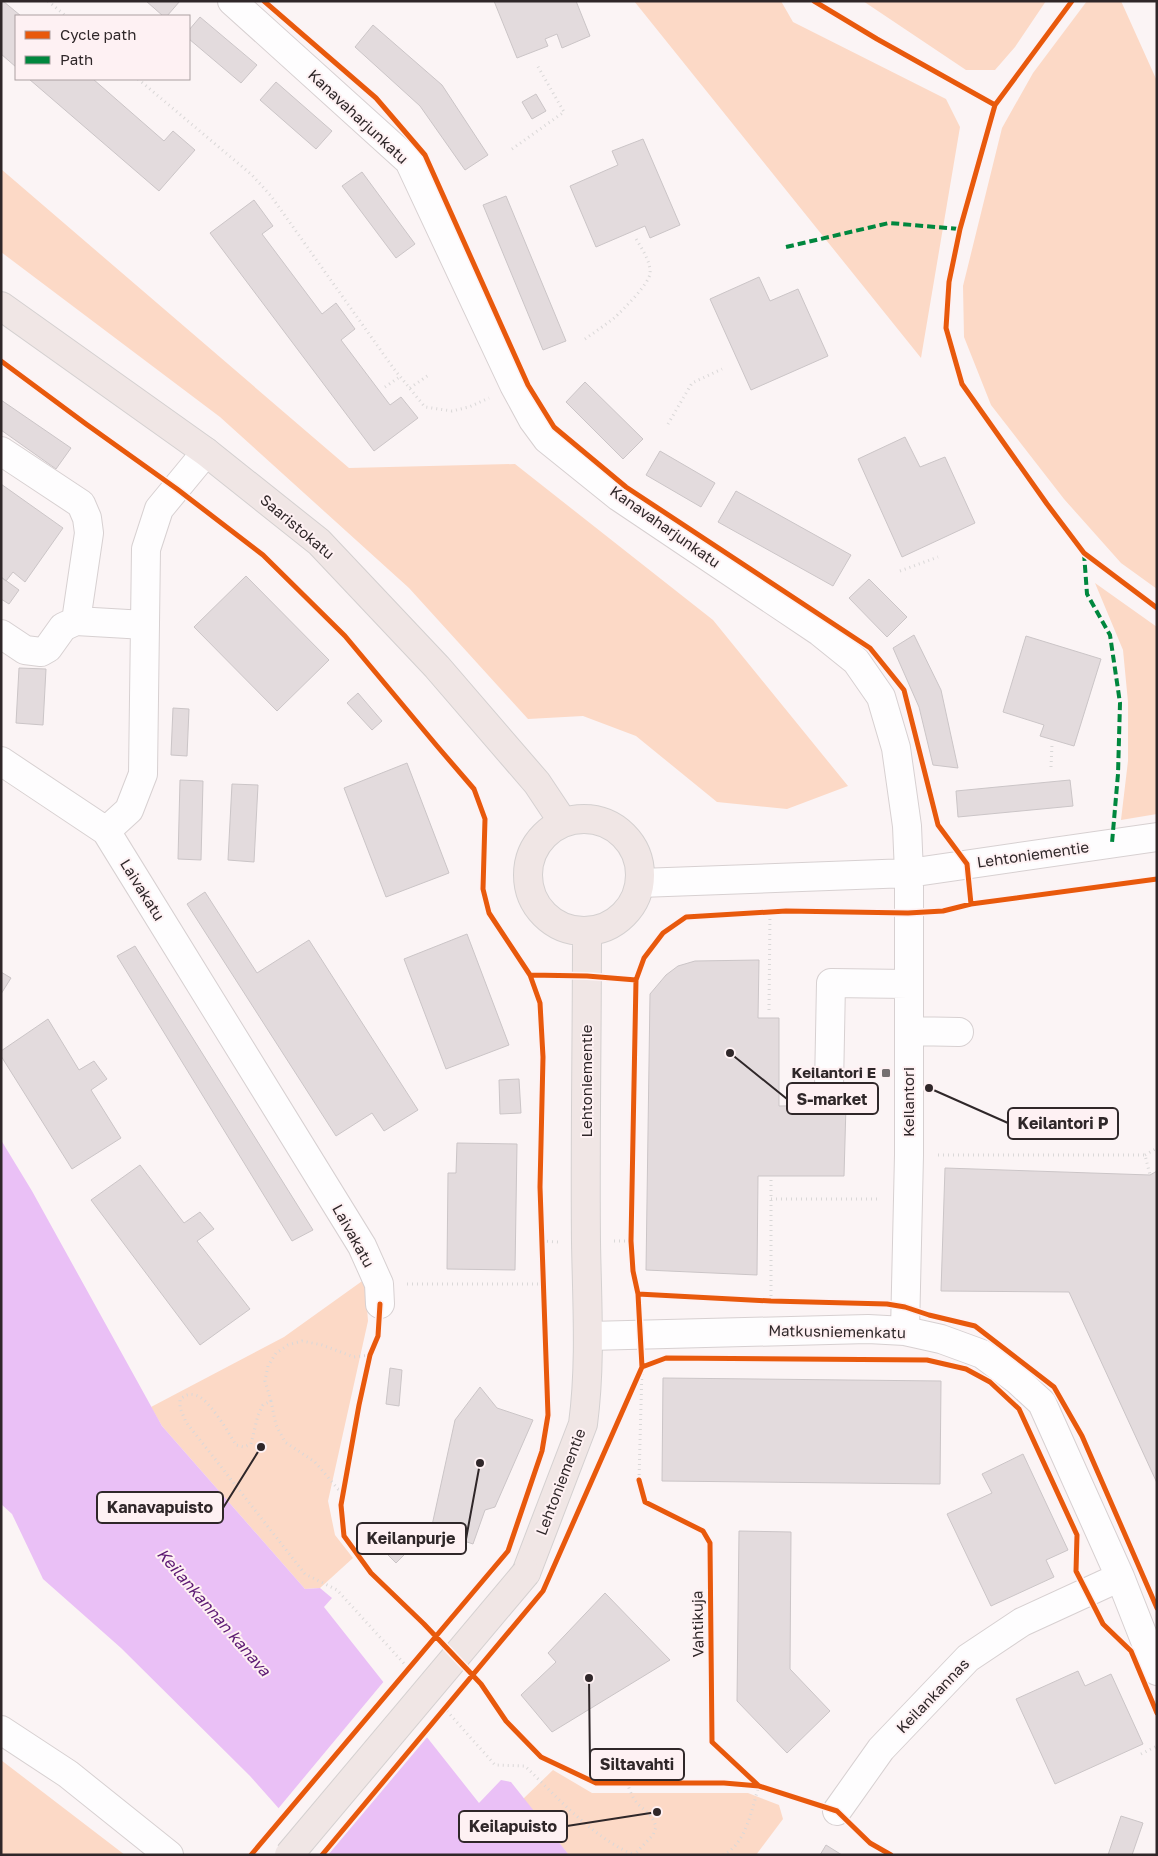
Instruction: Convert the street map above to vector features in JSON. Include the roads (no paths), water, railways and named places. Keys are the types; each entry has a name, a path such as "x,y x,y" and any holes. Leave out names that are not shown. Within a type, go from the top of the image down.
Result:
{"main road":[{"name":"Saaristokatu","path":"1,306 206,452 319,542 443,674 537,783 563,822"},
{"path":"579,818 596,820 612,825 625,836 635,850 640,866 640,883 632,904 616,921 602,928 587,931 571,930 556,924 534,902 528,887 527,871 530,855 538,841 549,830 563,822 579,818"},
{"name":"Lehtoniementie","path":"289,1855 526,1573 583,1424 589,1336 586,1242 587,931"}],"street":[{"name":"Kanavaharjunkatu","path":"232,1 409,161 514,385 533,420 547,439 620,497 820,632 856,661 881,697 896,748 907,826 909,873"},
{"path":"1,451 81,504 87,518 88,533 76,622"},
{"path":"1,761 106,831 129,810 143,774 146,549 160,509 206,452"},
{"path":"1,634 25,650 41,652 48,648 63,627 76,622 145,625"},
{"name":"Laivakatu","path":"106,831 362,1246 379,1284 380,1304"},
{"name":"Lehtoniementie","path":"640,883 909,873 1157,837"},
{"name":"Keilantori","path":"905,1331 909,1156 909,873"},
{"path":"829,1087 831,983 908,984"},
{"path":"909,1031 959,1032"},
{"name":"Matkusniemenkatu","path":"589,1336 868,1329 905,1331 941,1339 982,1354 1017,1380 1042,1402 1120,1577 1157,1671"},
{"name":"Keilankannas","path":"837,1811 881,1749 968,1658 1022,1622 1120,1577"},
{"path":"1,1730 68,1774 169,1855"}],"water":[{"name":"Keilankannan kanava","path":"1,1140 32,1191 162,1426 305,1589 320,1588 332,1598 324,1607 479,1803 501,1780 511,1782 569,1855 320,1855 250,1776 121,1648 43,1579 12,1514 1,1504"}],"place":[{"name":"S-market","path":"730,1053"},
{"name":"Keilantori E","path":"886,1073"},
{"name":"Keilantori P","path":"929,1088"},
{"name":"Kanavapuisto","path":"261,1447"},
{"name":"Keilanpurje","path":"480,1463"},
{"name":"Siltavahti","path":"589,1678"},
{"name":"Keilapuisto","path":"657,1812"}]}
